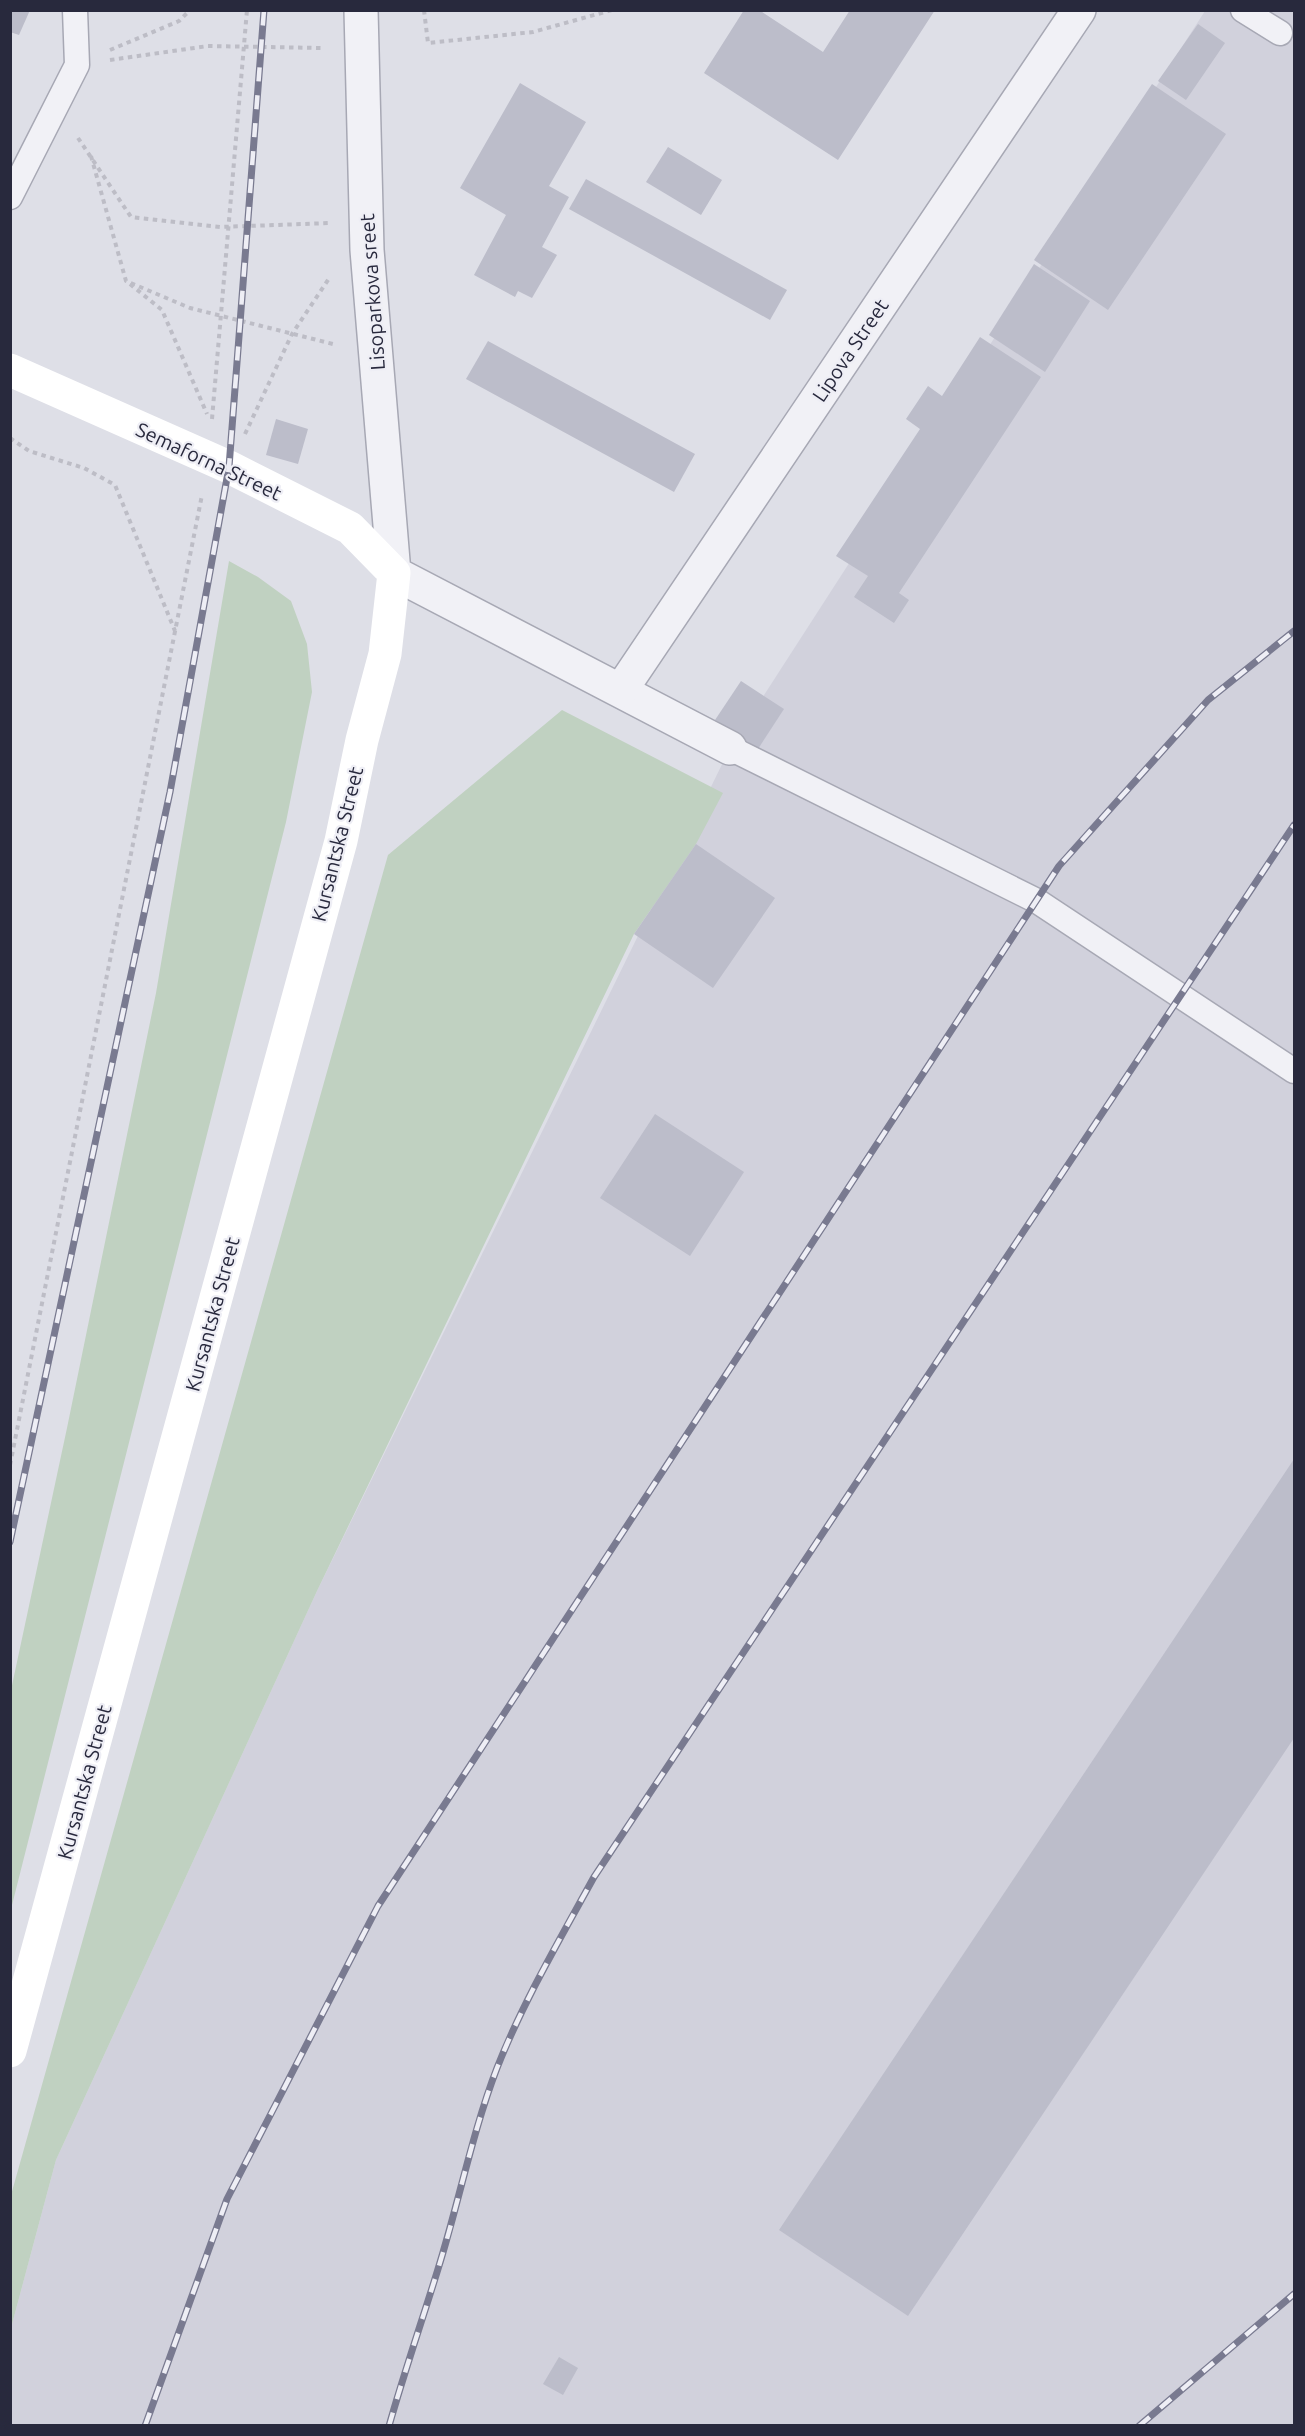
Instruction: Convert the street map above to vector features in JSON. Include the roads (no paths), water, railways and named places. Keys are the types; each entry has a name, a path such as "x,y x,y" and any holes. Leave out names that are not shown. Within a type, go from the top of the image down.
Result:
{"street":[{"name":"Lisoparkova sreet","path":"361,10 367,222 394,573"},
{"name":"Lipova Street","path":"621,690 1078,10"},
{"name":"Semaforna Street","path":"10,370 219,463 350,528 394,573"},
{"path":"394,573 730,748"},
{"name":"Kursantska Street","path":"10,2050 341,841 362,740 385,654 394,573"}],"lane":[{"path":"10,197 76,65 75,10"},
{"path":"1243,10 1280,33"},
{"path":"730,748 1037,901 1294,1071"}],"railway":[{"path":"10,1542 170,792 229,467 264,10"},
{"path":"145,2426 227,2199 378,1906 1059,866 1208,700 1294,631"},
{"path":"389,2426 446,2244 480,2117 497,2068 530,1995 594,1877 1294,825"},
{"path":"1139,2426 1294,2294"}]}
